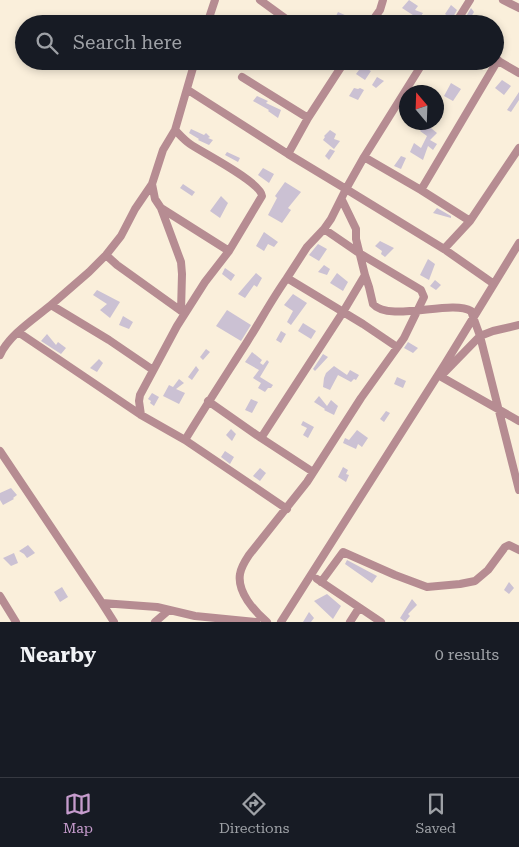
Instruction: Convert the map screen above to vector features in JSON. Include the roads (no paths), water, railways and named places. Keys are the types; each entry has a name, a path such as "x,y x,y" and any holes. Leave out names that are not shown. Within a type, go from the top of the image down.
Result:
{"street":[{"path":"210,15 215,0"},
{"path":"260,0 281,15"},
{"path":"376,15 383,0"},
{"path":"461,15 470,0"},
{"path":"503,0 519,8"},
{"path":"504,65 519,73"},
{"path":"0,355 4,347 18,332 89,272 121,236 135,209 152,184 163,150 176,130 193,70"},
{"path":"288,154 308,118 339,70"},
{"path":"185,440 255,329 269,303 307,247 324,229 342,200 346,188 364,157 418,70"},
{"path":"421,190 490,70"},
{"path":"242,77 308,118"},
{"path":"188,90 288,154 444,249 494,284"},
{"path":"142,415 139,401 140,395 183,313 229,251 262,196 260,189 223,163 189,144 176,130"},
{"path":"444,249 470,221 519,148"},
{"path":"364,157 470,221"},
{"path":"152,184 155,198 161,208 181,262 183,313"},
{"path":"342,200 356,229 359,253 375,307 418,312 459,307 468,308 474,315 519,490"},
{"path":"161,208 229,251"},
{"path":"267,622 248,603 240,575 242,567 249,555 287,509 361,398 404,338 424,297 421,290 359,253 324,229"},
{"path":"281,622 440,375 474,315 519,243"},
{"path":"106,255 183,313"},
{"path":"261,438 365,275"},
{"path":"287,278 364,324 397,347"},
{"path":"51,305 109,340 153,370"},
{"path":"440,375 480,336 519,325"},
{"path":"18,332 142,415 185,440 287,509"},
{"path":"440,375 519,421"},
{"path":"208,401 313,472"},
{"path":"0,451 114,622"},
{"path":"321,582 343,552 427,587 460,584 475,580 488,570 505,546 509,545 519,550"},
{"path":"311,576 381,622"},
{"path":"0,596 16,622"},
{"path":"102,603 157,607 195,616 256,622"},
{"path":"350,622 359,608"},
{"path":"155,622 169,610"}]}
